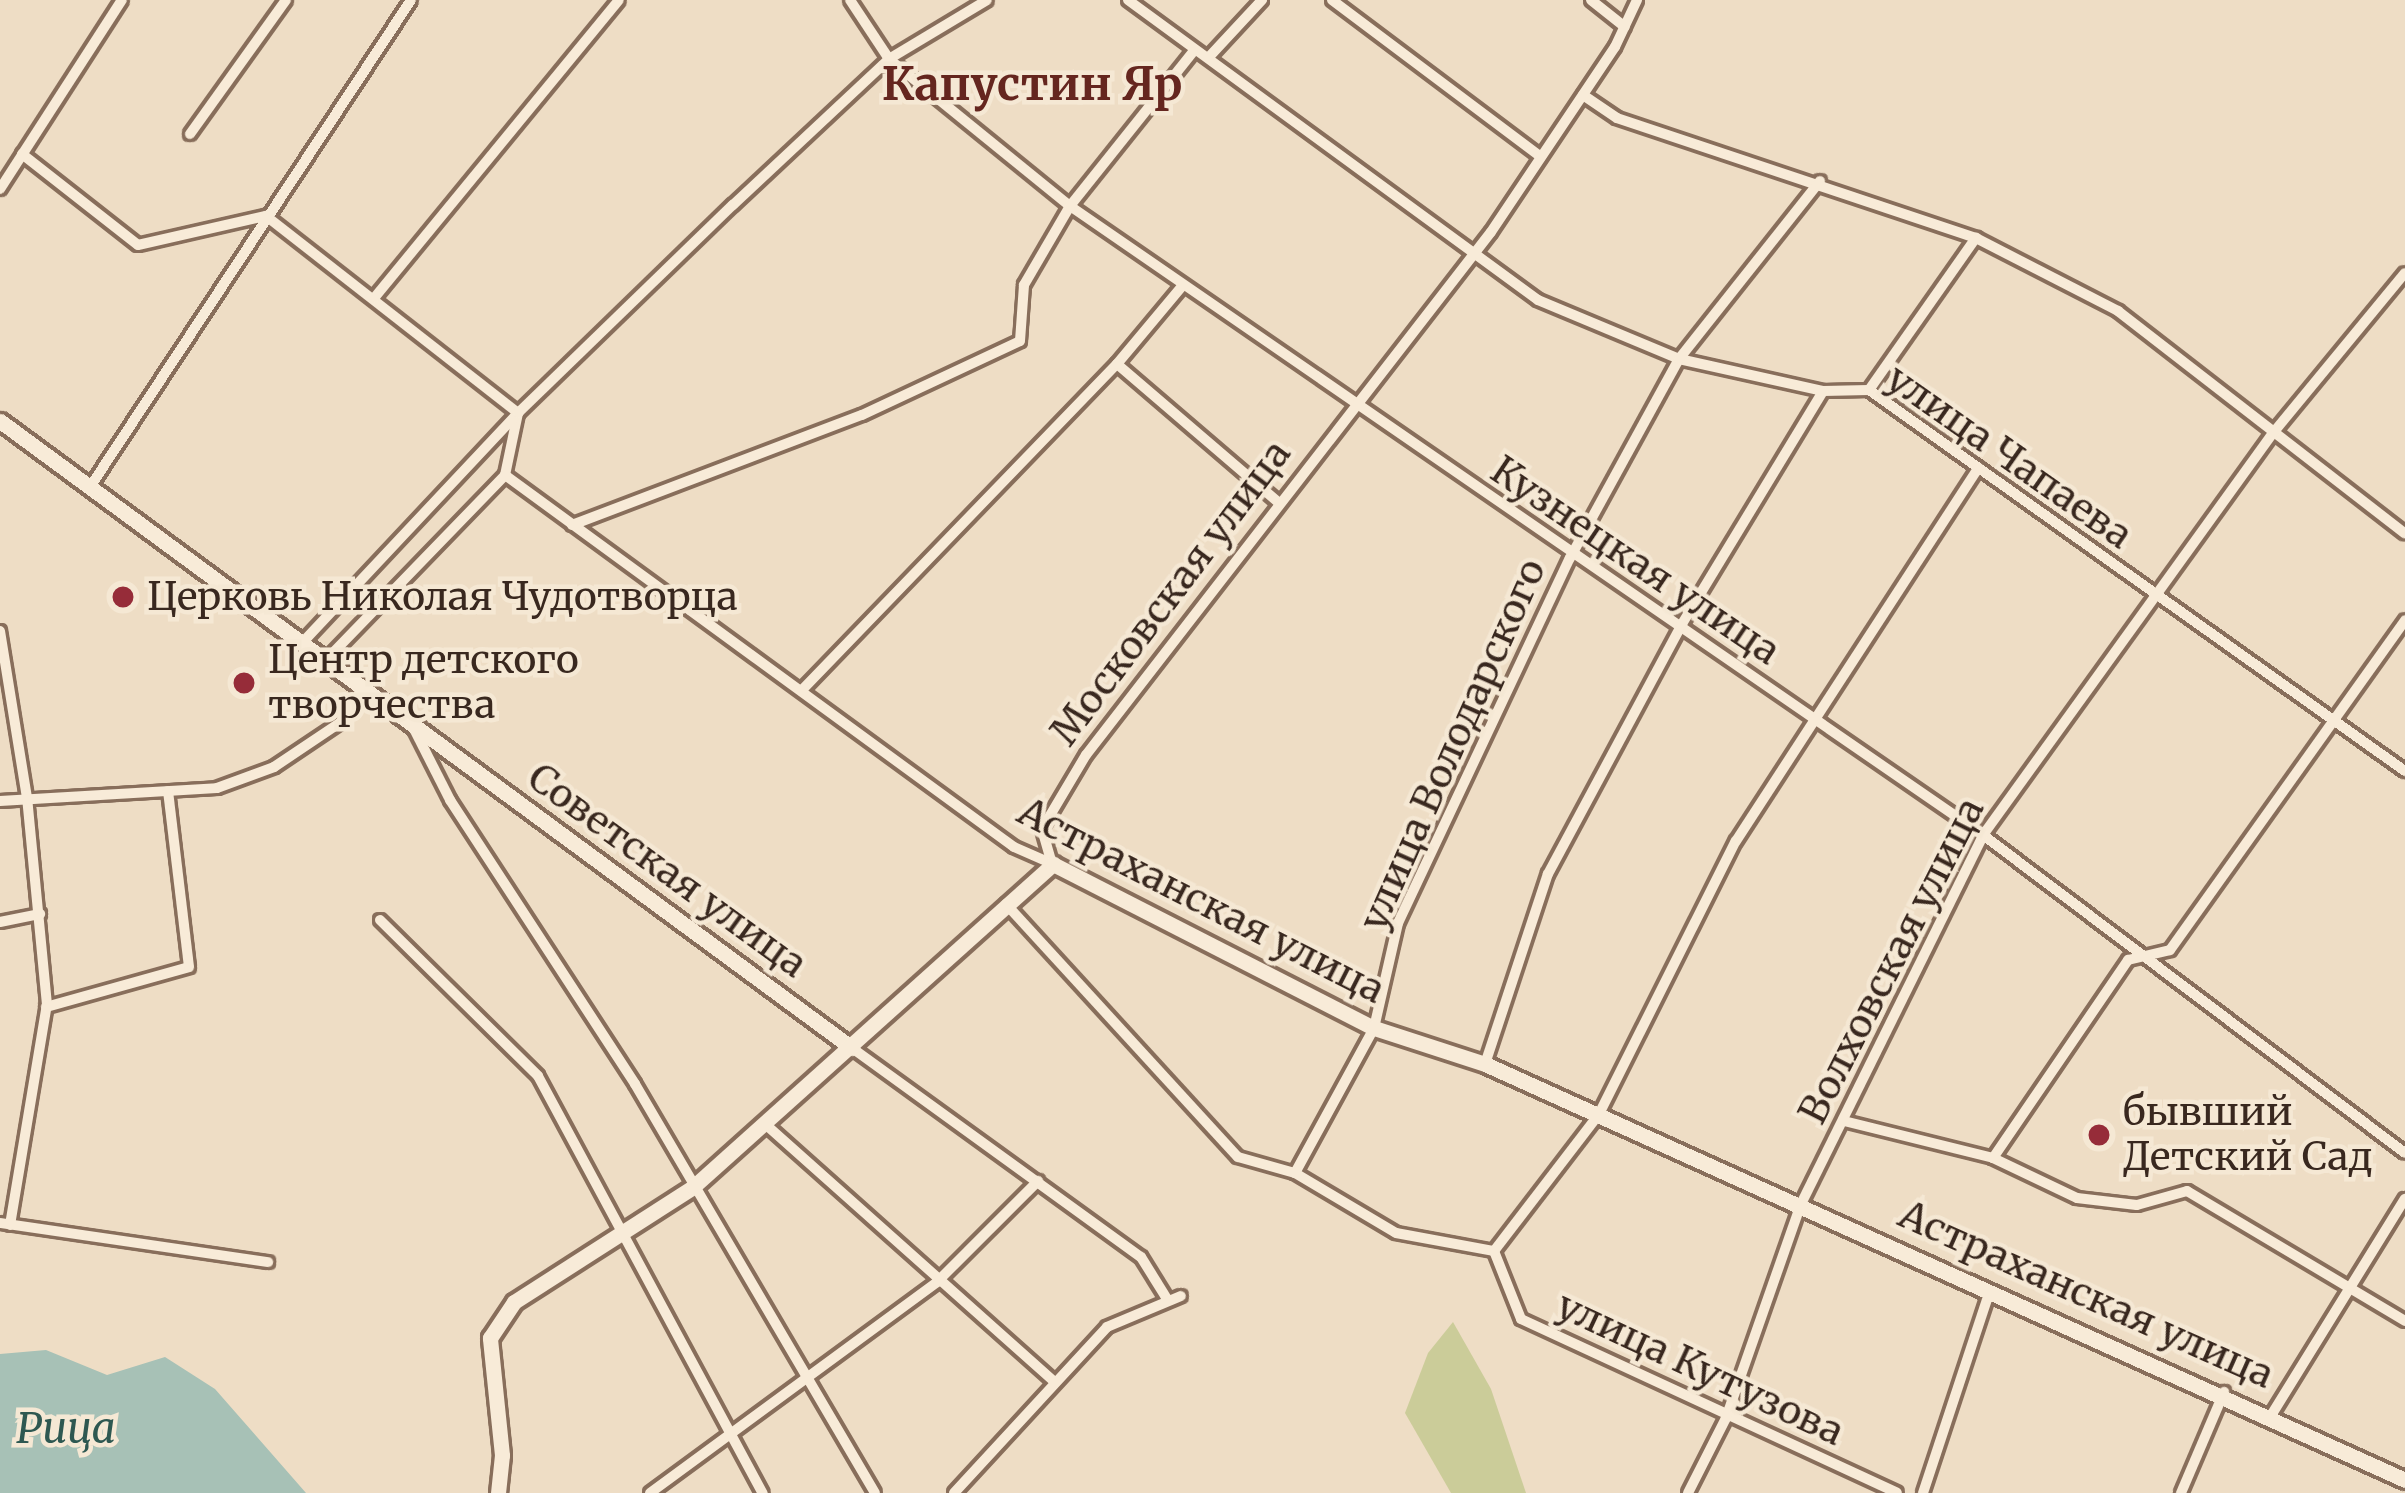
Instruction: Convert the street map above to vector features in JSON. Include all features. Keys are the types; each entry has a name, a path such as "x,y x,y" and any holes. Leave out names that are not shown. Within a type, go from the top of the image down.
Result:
{"street":[{"path":"0,189 122,0"},
{"path":"190,134 286,0"},
{"path":"90,488 411,0"},
{"path":"375,297 619,0"},
{"path":"302,644 518,413 889,59 987,0"},
{"name":"улица Чапаева","path":"1128,0 1192,53 1209,57 1478,249 1538,300 1679,359 1822,391 1868,389 2155,595 2336,716 2405,771"},
{"path":"1209,57 1262,0"},
{"path":"1332,0 1541,157"},
{"path":"1592,0 1624,27"},
{"name":"Московская улица","path":"1053,865 1042,829 1086,755 1478,249 1583,95 1637,0"},
{"name":"Кузнецкая улица","path":"853,1 889,59 1070,206 1570,557 1682,624 1982,835 2149,955 2405,1153"},
{"path":"572,526 862,415 1020,341 1024,285 1070,206 1192,53"},
{"path":"1583,95 1617,118 1820,181 1976,238 2118,311 2405,533"},
{"path":"22,154 138,245 266,216 518,413"},
{"name":"улица Володарского","path":"1294,1173 1374,1028 1398,922 1570,557 1679,359 1820,181"},
{"path":"1868,389 1976,238"},
{"name":"Волховская улица","path":"1688,1493 1726,1418 1802,1204 1982,835 2272,434 2405,274"},
{"path":"802,690 1117,364 1183,285"},
{"path":"1117,364 1279,503"},
{"path":"1484,1064 1548,874 1682,624 1822,391"},
{"path":"325,661 506,475 518,413"},
{"name":"Советская улица","path":"0,422 1141,1257 1166,1299"},
{"path":"1004,902 1238,1157 1294,1173 1396,1233 1494,1251 1599,1114 1736,841 1810,716 1978,468"},
{"name":"Астраханская улица","path":"506,475 1014,847 1374,1028 1484,1064 1599,1114 2224,1392 2405,1480"},
{"path":"1993,1158 2128,960 2170,950 2405,620"},
{"path":"0,632 27,797 46,1006 5,1224 268,1262"},
{"path":"0,801 217,788 274,767 341,722 362,688"},
{"path":"411,724 450,800 693,1187 875,1493"},
{"path":"46,1006 189,967 168,791"},
{"path":"498,1493 502,1455 490,1337 514,1302 693,1187 852,1048 1004,902 1053,865"},
{"path":"0,922 40,914"},
{"path":"380,920 538,1076 763,1493"},
{"path":"1844,1121 1993,1158 2078,1198 2137,1205 2187,1191 2405,1321"},
{"path":"764,1123 937,1282 1054,1381"},
{"path":"650,1493 727,1430 808,1381 937,1282 1038,1181"},
{"path":"2272,1414 2344,1288 2405,1198"},
{"name":"улица Кутузова","path":"1494,1251 1521,1319 1726,1418 1897,1493"},
{"path":"1923,1493 1991,1288"},
{"path":"954,1493 1107,1327 1181,1296"},
{"path":"2181,1493 2224,1392"}],"green space":[{"path":"1453,1322 1491,1389 1526,1493 1451,1493 1405,1413 1428,1353"}],"water":[{"name":"Рица","path":"46,1350 107,1375 165,1357 215,1389 306,1493 0,1493 0,1354"}],"place":[{"name":"Церковь Николая Чудотворца","path":"123,597"},
{"name":"Центр детского творчества","path":"244,683"},
{"name":"бывший Детский Сад","path":"2099,1135"}],"district":[{"name":"Капустин Яр","path":"1032,85"}]}
